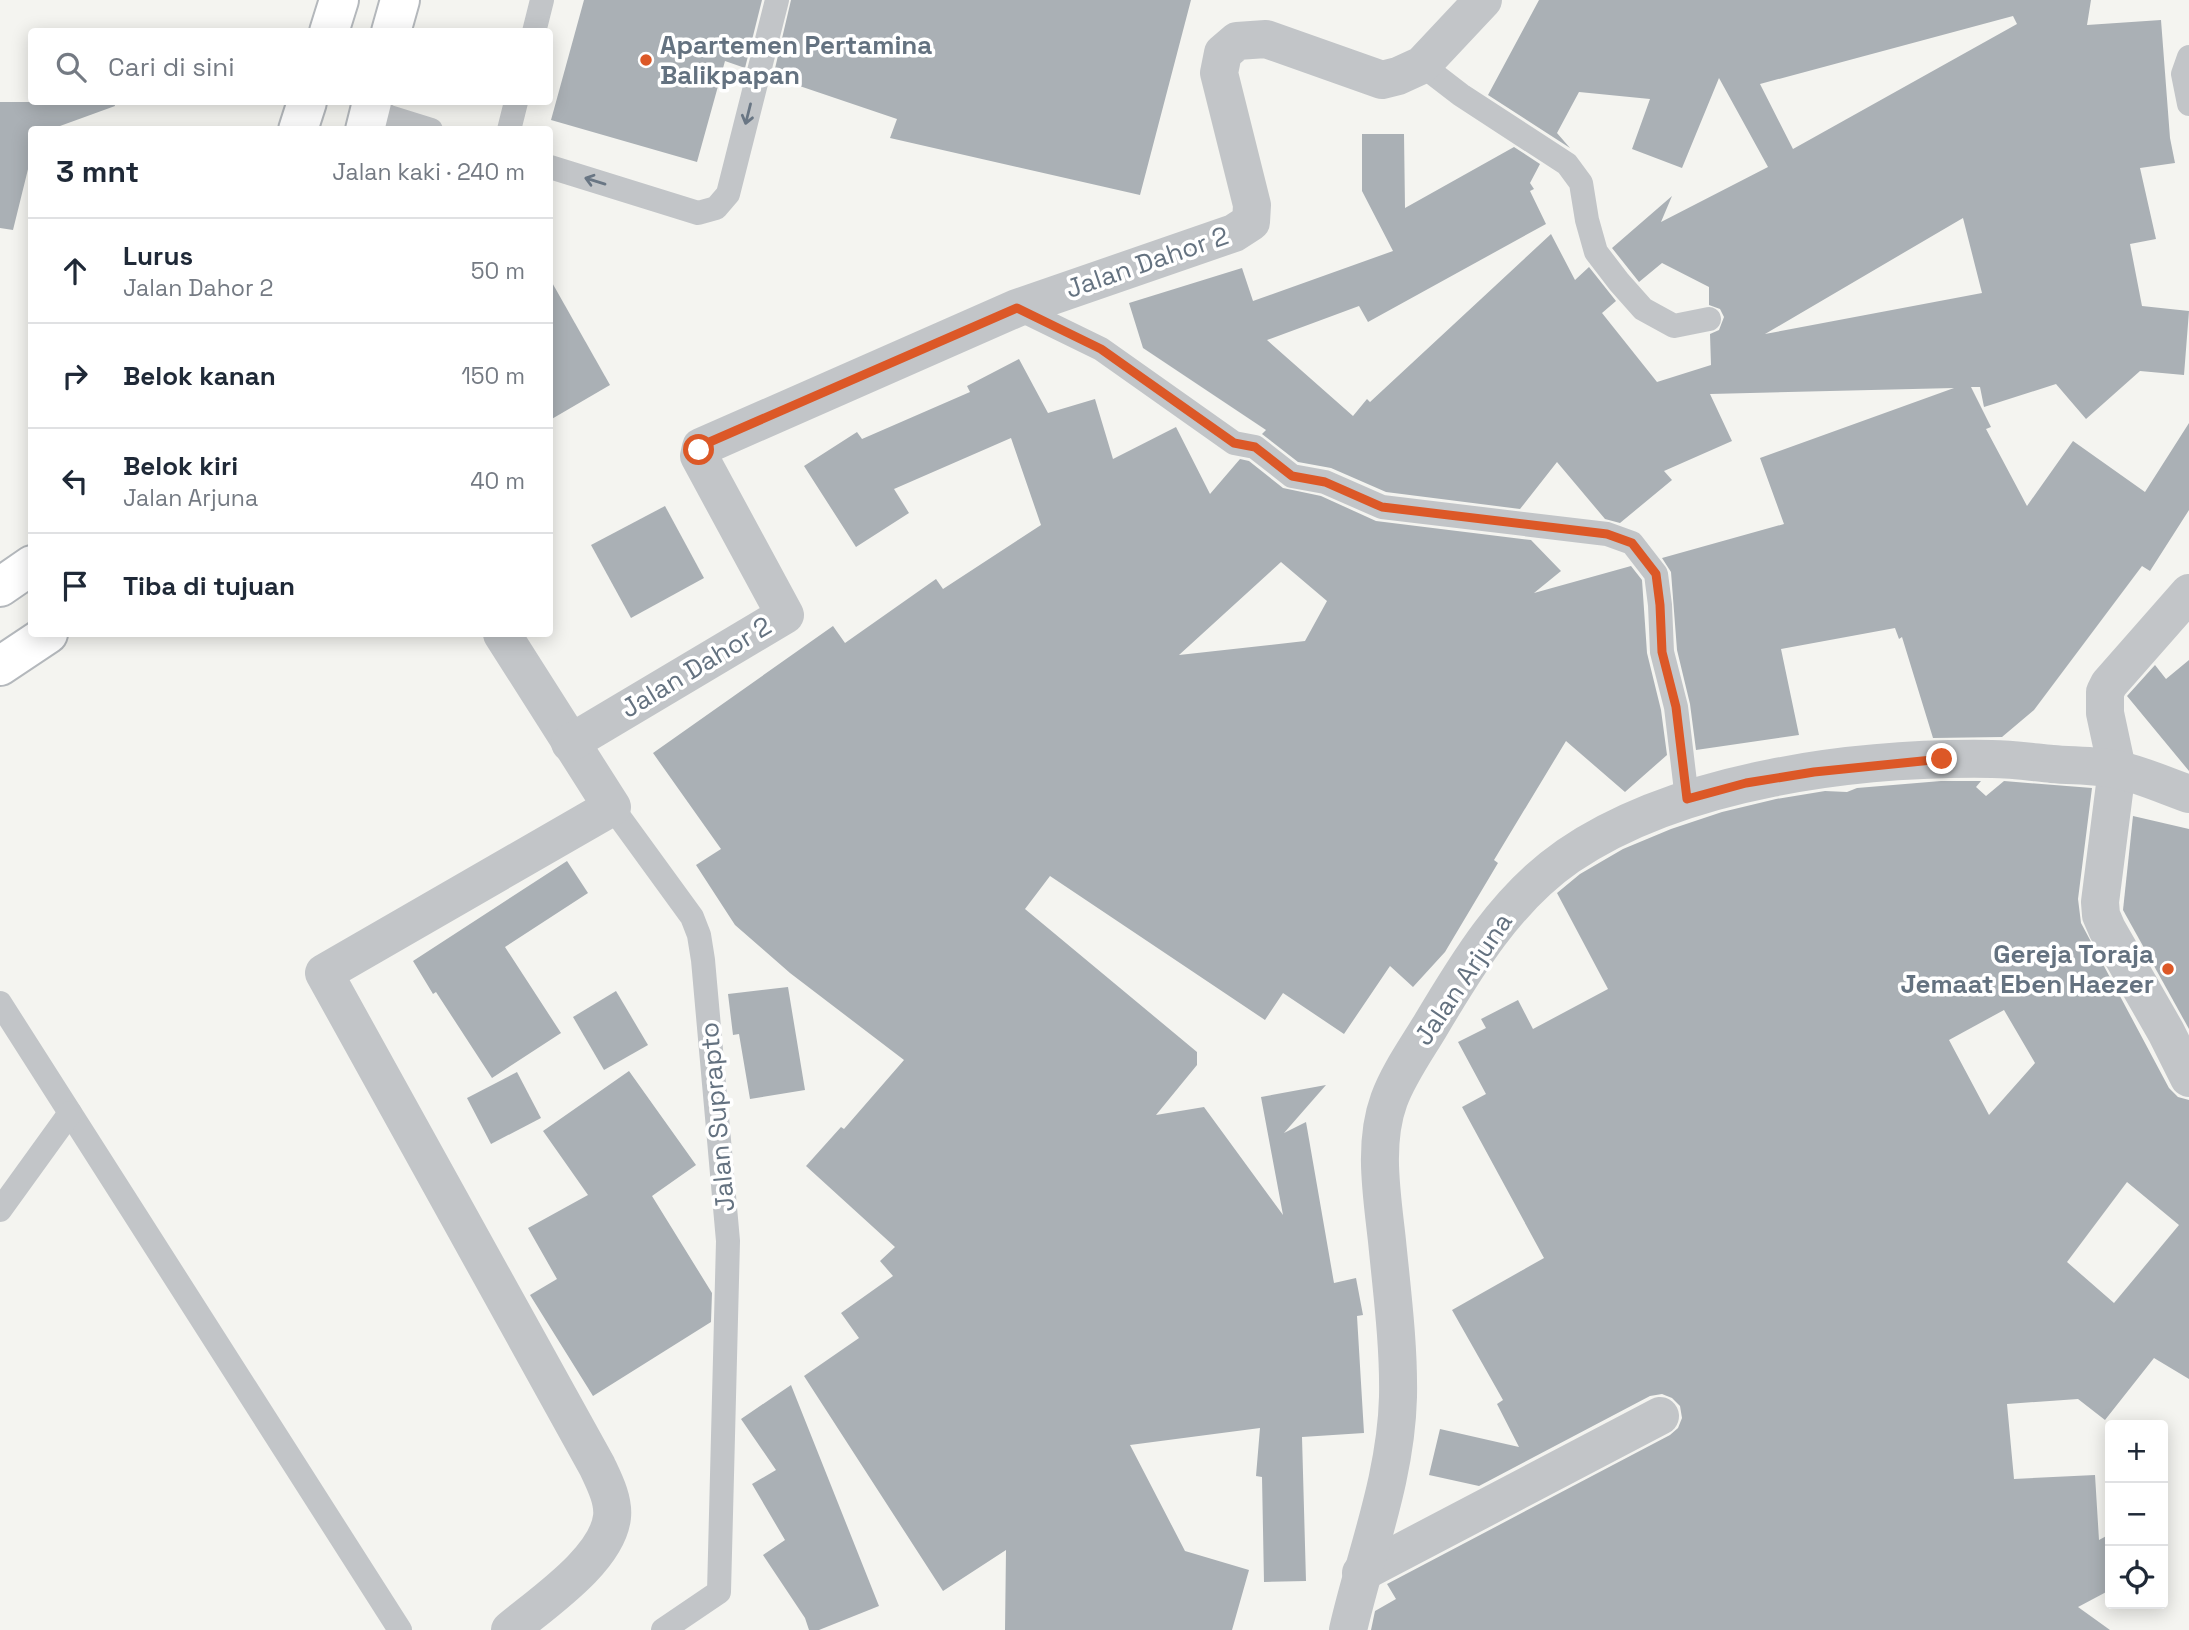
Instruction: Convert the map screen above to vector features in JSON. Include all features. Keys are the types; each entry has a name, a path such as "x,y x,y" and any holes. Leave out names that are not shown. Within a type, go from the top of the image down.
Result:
{"main road":[{"path":"330,28 339,0"},
{"path":"392,28 400,0"},
{"path":"299,126 306,105"},
{"path":"0,587 28,568"},
{"path":"0,666 44,637"}],"street":[{"name":"Jalan Dahor 2","path":"570,743 785,615 699,456 701,447 1017,308 1234,233 1251,222 1252,205 1219,73 1223,53 1237,41 1266,39 1382,80 1422,65 1483,0"},
{"path":"2189,593 2109,684 2105,692 2105,713 2117,769 2100,902 2101,915 2107,929 2189,1078"},
{"name":"Jalan Suprapto","path":"504,637 612,807"},
{"name":"Jalan Arjuna","path":"1348,1630 1361,1573 1393,1462 1398,1396 1390,1269 1380,1176 1382,1129 1389,1100 1404,1069 1493,927 1526,891 1566,857 1602,835 1687,799 1746,783 1801,774 1942,759 1997,759 2117,769 2189,794"},
{"path":"510,1630 593,1559 607,1537 612,1515 608,1491 597,1466 324,973 612,807"},
{"path":"1361,1573 1660,1416"}],"lane":[{"path":"535,28 542,0"},
{"path":"553,168 698,213 716,208 728,194 777,0"},
{"path":"2189,57 2183,74 2189,104"},
{"path":"1422,65 1461,95 1567,164 1581,183 1596,252 1643,309 1674,326 1709,319"},
{"path":"510,126 515,105"},
{"path":"369,114 416,126"},
{"path":"1017,308 1101,349 1234,443 1255,447 1292,476 1325,482 1382,507 1607,534 1632,543 1656,574 1662,652 1676,707 1687,799"},
{"name":"Jalan Suprapto","path":"612,807 692,917 699,935 728,1241 719,1592 663,1630"},
{"path":"0,1003 400,1630"},
{"path":"0,1210 70,1112"}],"building":[{"name":"Apartemen Pertamina Balikpapan","path":"584,0 762,0 745,68 725,61 697,162 551,120"},
{"path":"791,0 1191,0 1140,195 890,138 897,119 773,77"},
{"path":"1539,0 2091,0 2087,25 2161,20 2170,138 2175,163 2140,168 2156,239 2130,244 2142,306 2189,311 2184,375 2140,371 2086,419 2056,384 1984,407 1980,387 1971,387 1991,427 1986,429 2027,506 2073,441 2145,492 2189,423 2189,510 2150,571 2142,566 2034,710 2002,737 1933,738 1902,637 1899,639 1895,628 1781,649 1799,735 1696,750 1690,704 1677,650 1671,572 1662,558 1784,524 1760,458 1954,388 1710,394 1732,441 1664,471 1672,480 1620,523 1605,519 1557,462 1520,509 1386,492 1331,468 1298,462 1262,434 1266,430 1143,348 1129,303 1242,268 1253,301 1393,251 1362,191 1362,134 1404,134 1405,208 1514,147 1540,164 1530,183 1534,189 1530,191 1546,224 1368,322 1359,306 1267,340 1353,416 1367,399 1370,402 1551,234 1575,280 1589,267 1616,301 1602,313 1657,382 1711,365 1710,334 1719,330 1724,317 1720,309 1709,305 1709,287 1662,263 1639,282 1612,248 1672,196 1661,222 1768,167 1719,78 1682,168 1632,149 1650,99 1579,92 1557,133 1570,148 1488,95","holes":["2013,16 2017,24 1793,149 1760,84","1963,218 1982,293 1765,334"]},
{"path":"0,102 28,102 28,105 115,105 60,126 28,126 28,169 13,230 0,228"},
{"path":"553,284 610,385 553,418"},
{"path":"1019,359 1048,413 1095,399 1113,459 1176,427 1210,494 1240,459 1249,461 1283,488 1321,496 1376,521 1531,540 1561,571 1534,593 1631,566 1642,580 1647,653 1661,710 1667,755 1625,792 1566,741 1494,860 1498,863 1445,952 1413,987 1390,966 1344,1034 1283,993 1265,1020 1050,876 1025,909 1197,1052 1197,1065 1156,1115 1204,1107 1283,1215 1261,1097 1326,1085 1284,1133 1306,1122 1334,1283 1356,1278 1363,1315 1357,1316 1364,1433 1302,1437 1306,1581 1264,1582 1262,1477 1256,1476 1260,1428 1130,1445 1185,1551 1249,1570 1232,1630 1005,1630 1006,1550 943,1591 804,1376 859,1338 841,1313 893,1276 880,1261 895,1247 806,1166 841,1127 844,1129 904,1060 790,973 735,925 696,865 721,849 653,753 833,626 845,643 936,579 943,589 1041,525 1011,438 894,489 909,513 856,547 804,466 857,432 862,439 970,392 967,386","holes":["1281,562 1327,601 1305,641 1179,655"]},
{"path":"665,506 704,578 631,618 591,545"},
{"path":"2189,660 2189,771 2127,696 2155,665 2166,679"},
{"path":"1941,781 1981,781 1976,787 1986,796 2004,781 2092,788 2078,899 2081,923 2169,1088 2178,1097 2189,1100 2189,1379 2154,1358 2105,1420 2078,1399 2007,1404 2014,1479 2095,1475 2099,1540 2105,1537 2105,1593 2078,1607 2110,1630 1371,1630 1375,1611 1396,1599 1387,1584 1670,1435 1678,1428 1682,1418 1680,1406 1672,1398 1662,1394 1650,1396 1479,1486 1429,1475 1440,1429 1519,1447 1497,1404 1503,1400 1452,1310 1544,1258 1462,1107 1486,1094 1458,1042 1486,1028 1481,1019 1518,1000 1533,1029 1608,989 1557,893 1580,874 1623,849 1722,812 1825,791 1847,792 1857,788","holes":["2004,1010 2035,1063 1989,1115 1949,1040","2127,1182 2179,1225 2114,1303 2067,1262"]},
{"path":"2133,816 2189,829 2189,1029 2123,910"},
{"path":"567,861 588,893 505,947 561,1033 492,1078 413,961"},
{"path":"788,987 805,1090 750,1099 739,1034 733,1035 728,994"},
{"path":"616,991 648,1045 604,1070 573,1017"},
{"path":"629,1071 696,1165 652,1196 712,1293 711,1322 593,1396 530,1295 557,1279 528,1228 588,1195 543,1131"},
{"path":"517,1072 541,1118 491,1144 467,1098"},
{"path":"791,1385 879,1606 819,1630 809,1630 805,1618 763,1555 785,1540 752,1484 776,1470 741,1419"}],"place":[{"name":"Apartemen Pertamina Balikpapan","path":"646,60"},
{"name":"Gereja Toraja Jemaat Eben Haezer","path":"2168,969"}],"route":[{"path":"699,450 705,444 1017,308 1101,349 1234,443 1255,447 1292,476 1325,482 1382,507 1607,534 1632,543 1656,574 1662,652 1676,707 1687,799 1746,783 1814,772 1942,759"}]}
